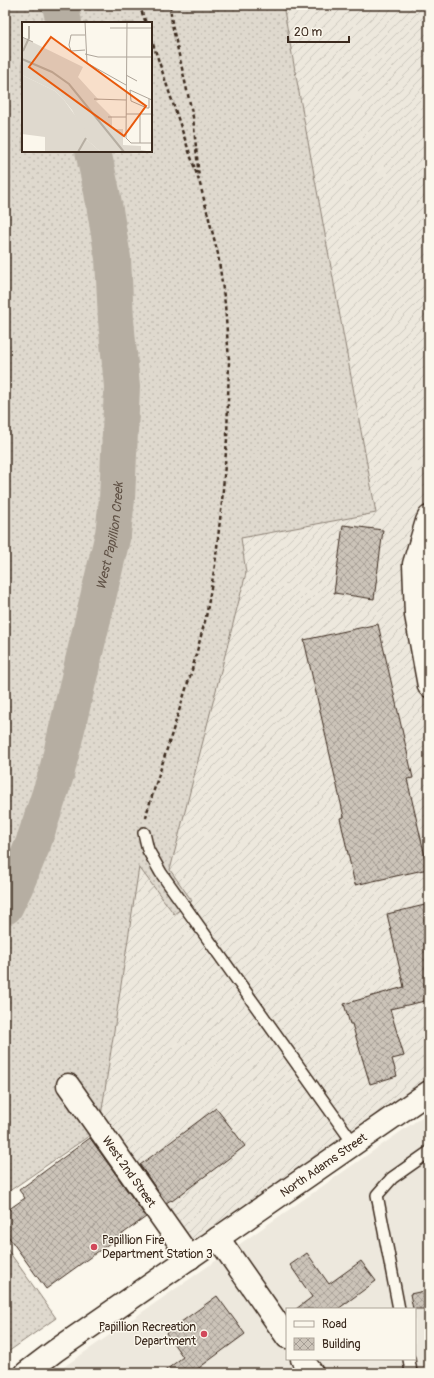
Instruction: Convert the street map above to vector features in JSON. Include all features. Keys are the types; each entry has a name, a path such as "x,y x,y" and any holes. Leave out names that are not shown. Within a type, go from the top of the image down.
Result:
{"street":[{"path":"429,517 414,564 416,614 429,686"},
{"name":"West 2nd Street","path":"68,1085 190,1258"},
{"name":"North Adams Street","path":"190,1258 429,1092"},
{"path":"218,1238 286,1336"},
{"path":"26,1373 55,1351 190,1258"},
{"path":"303,1360 312,1373"}],"lane":[{"path":"144,833 148,850 161,872 354,1144"},
{"path":"399,1308 377,1195 392,1178 429,1152"},
{"path":"409,1360 411,1373"}],"path":[{"path":"139,5 146,22"},
{"path":"170,5 172,24 192,117 200,184"},
{"path":"144,833 146,812 192,670 206,617 215,565 222,502 227,439 229,361 225,304 218,254 200,184 152,41"}],"shaded area":[{"path":"5,5 283,5 376,513 241,538 246,573 170,870 192,901 174,914 139,867 99,1129 5,1194"},
{"path":"283,5 429,5 429,1090 190,1258 99,1129 139,866 174,914 170,870 246,573 241,538 376,512"},
{"path":"429,1112 429,1373 55,1373"},
{"path":"5,1246 56,1318 5,1354"}],"building":[{"path":"343,525 383,530 374,599 334,593"},
{"path":"378,624 413,778 407,779 428,869 355,885 340,818 344,817 304,640"},
{"path":"429,904 429,1000 390,1009 404,1056 392,1059 397,1076 370,1084 352,1024 350,1024 344,1004 404,987 387,914"},
{"path":"216,1108 245,1146 172,1201 171,1200 166,1203 140,1165"},
{"path":"90,1138 146,1217 46,1289 5,1232 5,1212 25,1198 19,1190"},
{"path":"307,1253 329,1284 361,1261 376,1281 339,1308 297,1308 312,1297 290,1265"},
{"path":"429,1290 429,1309 413,1308 410,1294"},
{"path":"217,1296 245,1334 192,1373 162,1373 183,1357 166,1333"}],"waterway":[{"name":"West Papillion Creek","path":"60,5 64,22"},
{"name":"West Papillion Creek","path":"5,907 33,844 56,775 113,534 117,499 122,387 116,320 113,258 102,192 93,152"}],"place":[{"name":"Papillion Fire Department Station 3","path":"94,1247"},
{"name":"Papillion Recreation Department","path":"204,1334"}]}
